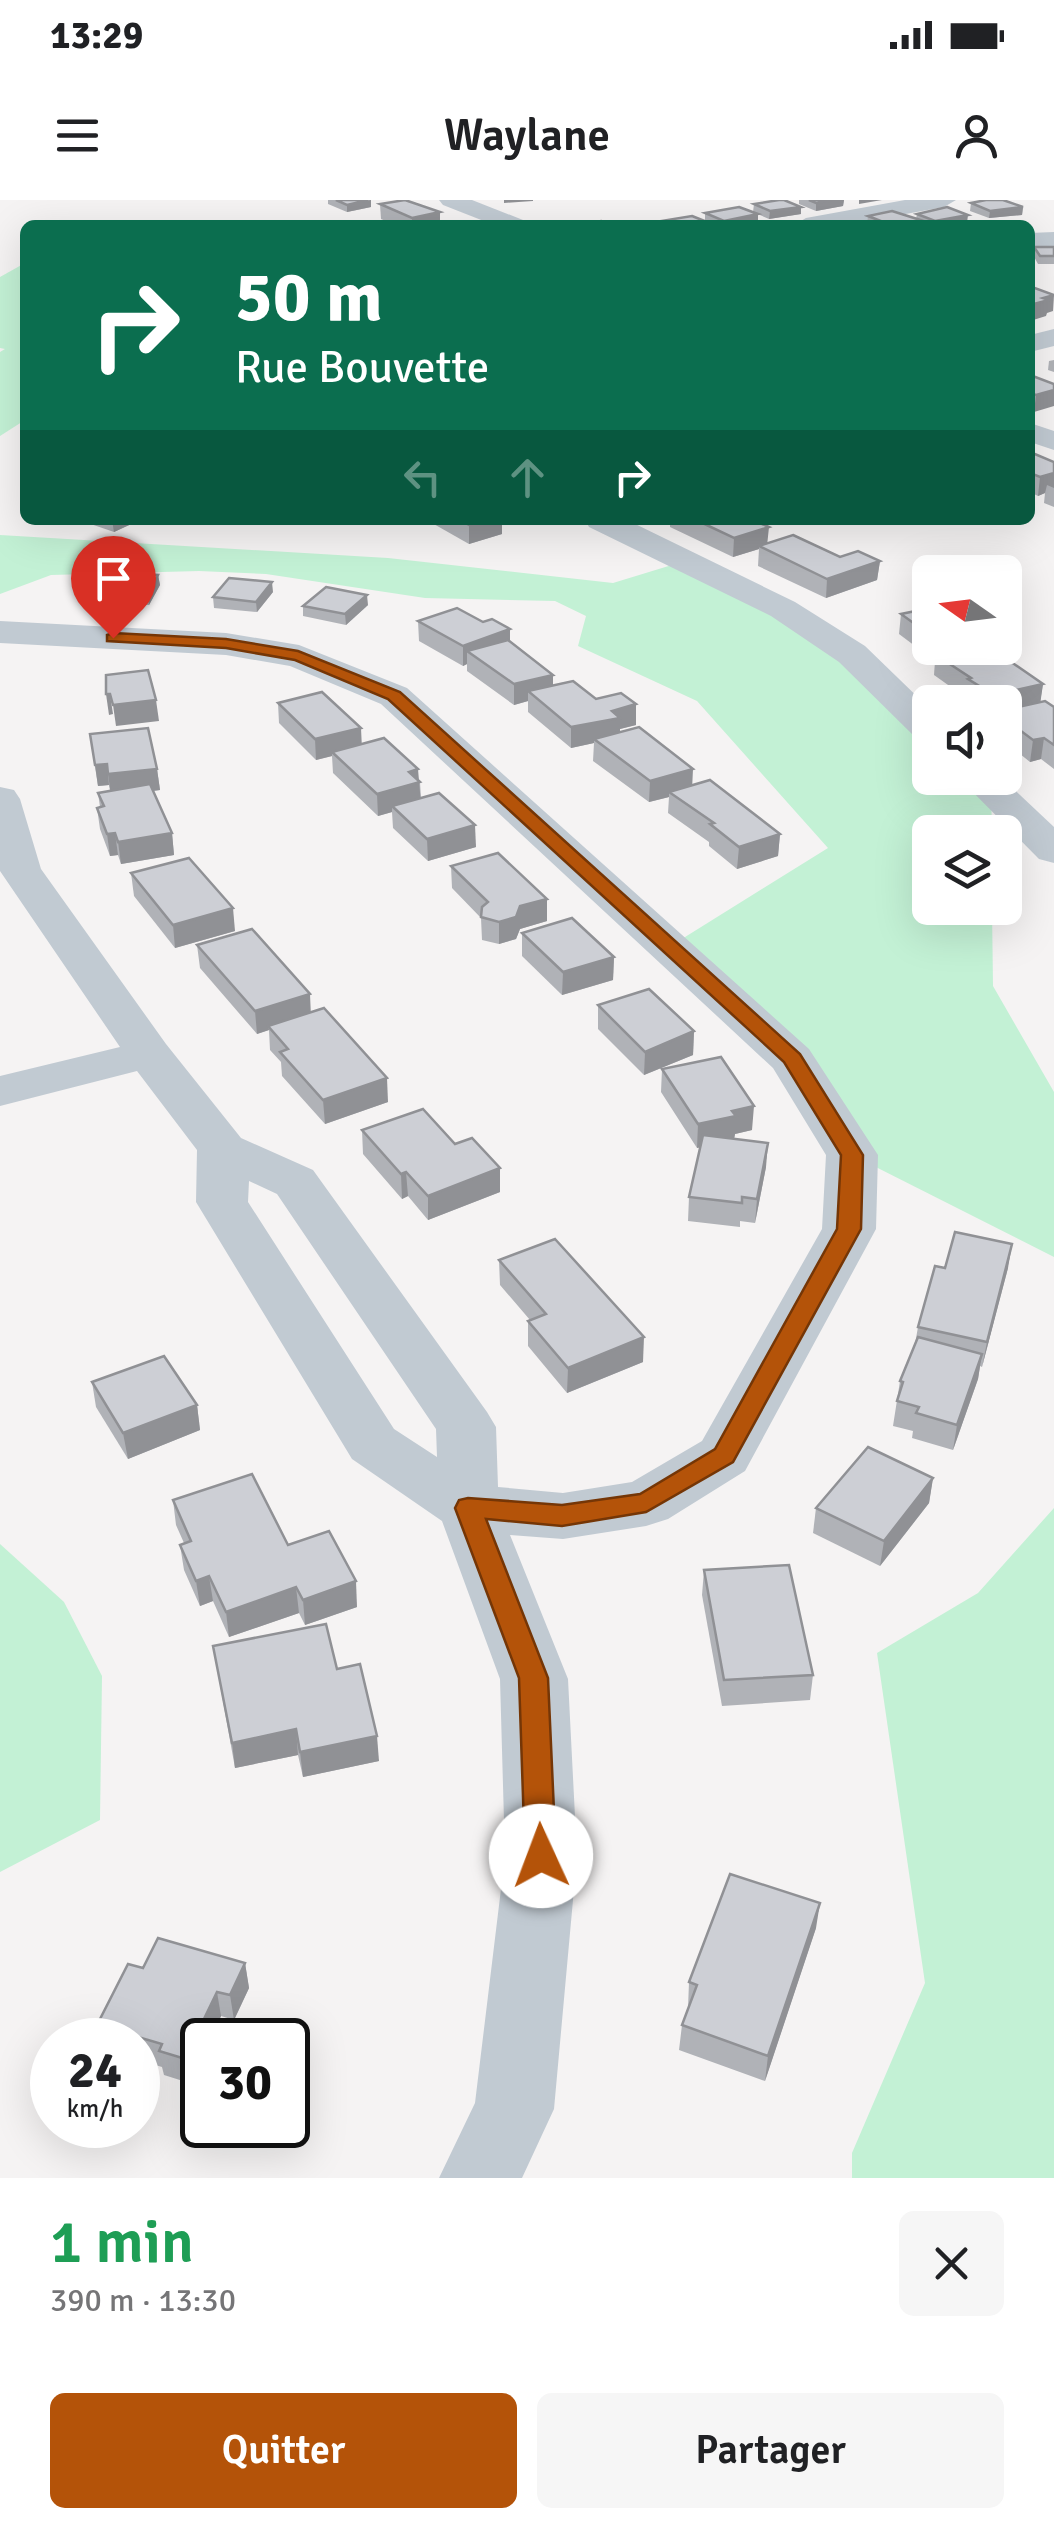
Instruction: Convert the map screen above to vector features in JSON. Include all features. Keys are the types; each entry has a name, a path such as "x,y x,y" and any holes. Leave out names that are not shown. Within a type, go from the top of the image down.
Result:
{"street":[{"path":"451,200 502,220"},
{"path":"836,220 944,200"},
{"path":"611,525 783,609 852,654 912,712"},
{"path":"0,632 226,644 298,656 394,696 792,1059 852,1155 849,1229 724,1456 646,1502 562,1516 468,1508 373,1444 222,1202 223,1149"},
{"path":"997,795 1054,850"},
{"path":"0,799 10,871 223,1149 295,1182 466,1426 468,1508 534,1678 541,1856 514,2109 480,2178"},
{"path":"0,1092 149,1054"}],"green space":[{"path":"20,266 20,423 0,436 0,352 5,349 0,348 0,277"},
{"path":"0,535 388,558 613,583 685,561 783,609 912,715 912,795 991,795 992,815 912,815 912,925 992,925 993,986 1054,1092 1054,1257 852,1155 669,947 828,848 697,701 578,646 586,616 555,601 425,598 266,574 199,571 51,575 0,594"},
{"path":"1054,1508 1054,2178 852,2178 852,2153 925,1983 877,1653 978,1593"},
{"path":"0,1544 64,1602 102,1676 100,1820 0,1872"}],"building":[{"path":"336,200 368,200 347,205"},
{"path":"405,200 440,212 412,218 380,204"},
{"path":"784,200 801,207 770,211 754,204"},
{"path":"1003,200 1023,207 990,211 971,203"},
{"path":"739,207 758,214 722,220 705,213"},
{"path":"947,207 968,215 932,220 917,214"},
{"path":"892,211 920,220 878,220 868,216"},
{"path":"692,216 702,220 667,220"},
{"path":"1035,247 1054,247 1054,256 1040,256"},
{"path":"1035,289 1054,295 1043,298 1049,300 1035,304"},
{"path":"1035,377 1054,384 1054,390 1036,395"},
{"path":"1035,454 1054,462 1054,473 1035,475"},
{"path":"707,525 769,527 734,538"},
{"path":"793,535 840,557 858,551 880,561 827,579 759,546"},
{"path":"115,573 158,575 148,595 104,594"},
{"path":"229,578 272,582 256,602 213,597"},
{"path":"326,587 367,595 345,614 303,606"},
{"path":"457,608 483,622 492,619 510,629 463,646 418,621"},
{"path":"508,640 553,675 514,684 467,651"},
{"path":"951,665 1016,665 1043,684 1022,689 1022,685 978,685 968,679 971,678"},
{"path":"148,670 156,700 113,705 110,694 106,694 106,675"},
{"path":"573,681 596,699 621,693 636,704 612,711 620,718 571,727 528,691"},
{"path":"322,692 361,728 315,739 278,703"},
{"path":"1045,701 1054,707 1054,745 1044,738 1033,740 1022,732 1022,706"},
{"path":"639,727 693,769 650,781 594,739"},
{"path":"148,728 157,769 108,774 107,764 95,765 90,734"},
{"path":"384,738 418,769 409,772 420,782 377,794 332,752"},
{"path":"710,780 780,834 739,847 710,824 714,823 669,792"},
{"path":"150,784 172,833 118,842 115,833 107,834 97,808 104,806 98,793"},
{"path":"439,793 475,825 427,839 392,806"},
{"path":"498,853 547,899 520,906 516,917 499,922 481,917 482,907 488,902 451,866"},
{"path":"189,858 233,908 173,925 131,873"},
{"path":"572,918 614,957 563,972 522,933"},
{"path":"252,929 310,994 255,1011 197,945"},
{"path":"649,989 694,1031 645,1052 598,1005"},
{"path":"324,1008 387,1078 323,1100 280,1052 288,1049 268,1026"},
{"path":"721,1057 754,1106 732,1111 736,1116 698,1124 662,1069"},
{"path":"423,1109 455,1144 472,1138 500,1168 428,1196 406,1172 401,1174 362,1130"},
{"path":"703,1135 768,1143 757,1199 742,1197 742,1203 689,1197"},
{"path":"955,1232 1012,1244 987,1342 918,1327 935,1266 945,1268"},
{"path":"555,1239 644,1337 568,1368 528,1321 546,1314 499,1260"},
{"path":"918,1337 982,1354 957,1425 916,1413 919,1407 897,1401 903,1382 900,1381"},
{"path":"164,1356 197,1405 123,1433 92,1382"},
{"path":"868,1447 933,1478 884,1541 816,1508"},
{"path":"252,1474 288,1545 329,1531 356,1581 303,1600 296,1587 226,1612 209,1576 196,1581 180,1545 191,1541 173,1500"},
{"path":"789,1565 813,1675 724,1680 704,1570"},
{"path":"326,1624 337,1669 360,1664 377,1736 300,1752 296,1729 232,1743 213,1646"},
{"path":"730,1874 820,1903 768,2056 682,2025 697,1985 689,1982"},
{"path":"158,1938 245,1963 230,1995 217,1992 204,2018 180,2018 180,2057 160,2051 160,2018 101,2018 128,1964 143,1968"}],"route":[{"path":"113,638 226,644 298,656 394,696 792,1059 852,1155 849,1229 724,1456 646,1502 562,1516 468,1508 534,1678 541,1856"}]}
